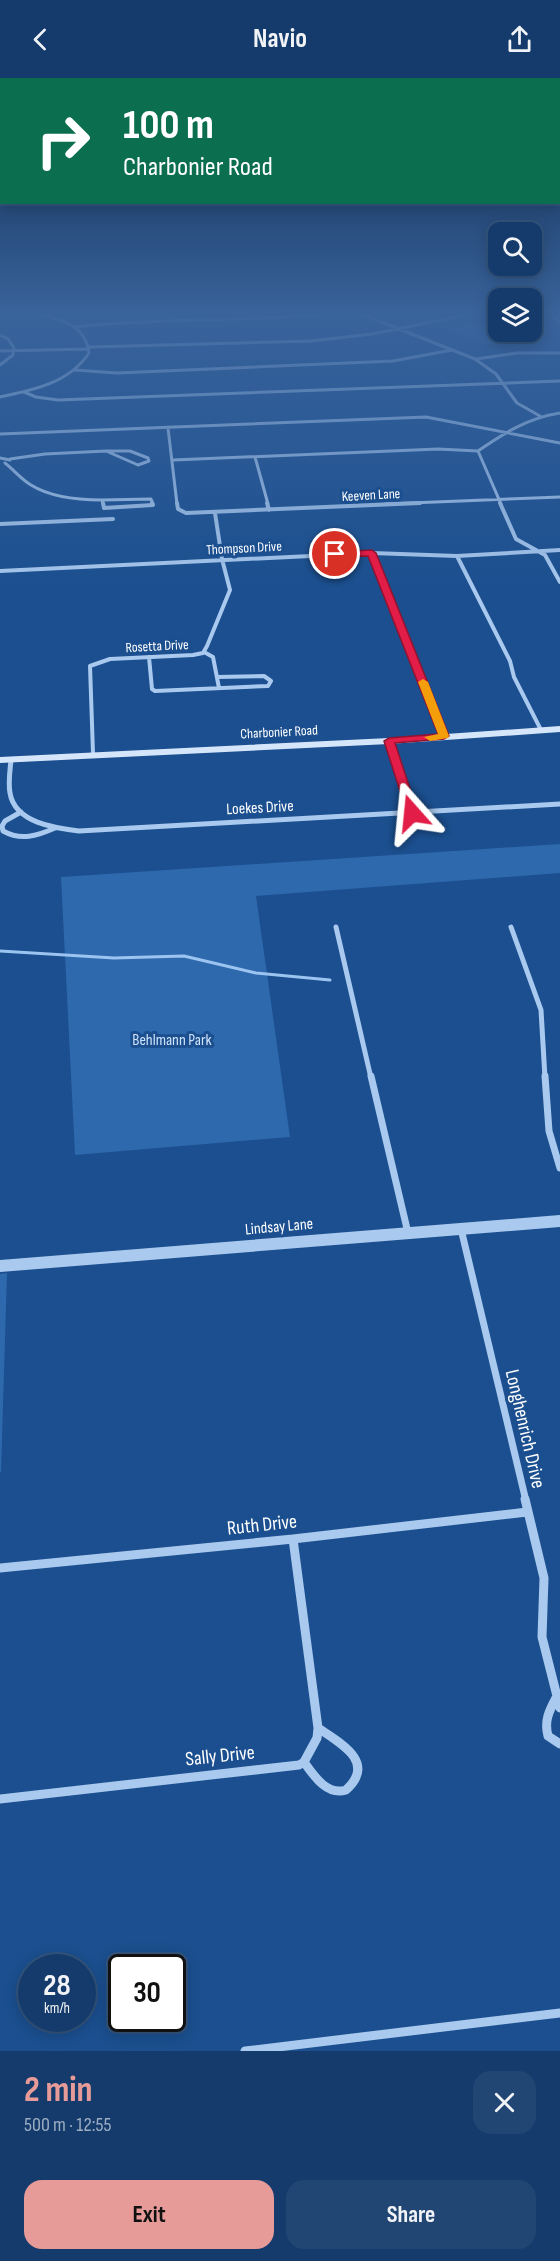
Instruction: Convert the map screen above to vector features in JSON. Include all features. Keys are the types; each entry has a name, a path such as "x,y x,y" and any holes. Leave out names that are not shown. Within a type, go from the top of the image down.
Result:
{"main road":[{"name":"Charbonier Road","path":"5,760 389,741 560,729"}],"street":[{"path":"522,405 540,416"},
{"path":"168,428 173,460 438,449 478,451 504,432 540,416 560,413"},
{"path":"0,435 426,417 560,442"},
{"path":"2,461 35,455 106,451 130,451 149,461 138,465 106,451"},
{"path":"478,451 499,498 497,500 516,539 544,555 560,582"},
{"path":"255,457 269,510"},
{"name":"Keeven Lane","path":"173,460 178,509 182,513 560,497"},
{"path":"2,461 38,488 55,494 102,501 151,499 153,505 104,508 102,501"},
{"name":"Rosetta Drive","path":"93,754 90,666 110,659 193,655 204,652 230,590 222,560 215,513"},
{"path":"0,524 113,519"},
{"name":"Thompson Drive","path":"0,571 372,553 457,556 560,550"},
{"path":"372,553 444,736"},
{"path":"457,556 490,620 510,662 514,677 541,730"},
{"path":"204,652 213,657 219,688"},
{"path":"149,657 152,689 155,691 268,686 272,681 264,676 217,677"},
{"path":"389,741 412,813"},
{"path":"5,760 11,796 21,812 5,821 2,826 3,831 23,838 36,837 55,828"},
{"name":"Loekes Drive","path":"21,812 55,828 90,832 560,804"},
{"path":"336,927 408,1233"},
{"path":"511,927 541,1010 549,1131 560,1168"},
{"name":"Lindsay Lane","path":"0,1266 560,1221"},
{"name":"Longhenrich Drive","path":"461,1229 544,1578 543,1637 560,1708"},
{"name":"Ruth Drive","path":"0,1568 293,1539 527,1512"},
{"path":"293,1539 318,1728 317,1738 304,1762 326,1788 336,1793 344,1792 355,1781 358,1767 353,1756 342,1744 318,1728"},
{"path":"556,1698 545,1718 545,1726 548,1736 560,1744"},
{"name":"Sally Drive","path":"0,1799 299,1765 304,1762"},
{"path":"245,2051 288,2049 560,2013"}],"green space":[{"name":"Behlmann Park","path":"560,844 560,873 256,896 290,1137 75,1155 61,877"},
{"path":"7,1273 1,1472 0,1472 0,1274"}],"waterway":[{"path":"0,951 114,958 184,956 256,973 330,980"}],"slow traffic":[{"path":"423,682 444,736 430,737"}],"route":[{"path":"335,554 372,553 444,736 389,741 412,813"}]}
